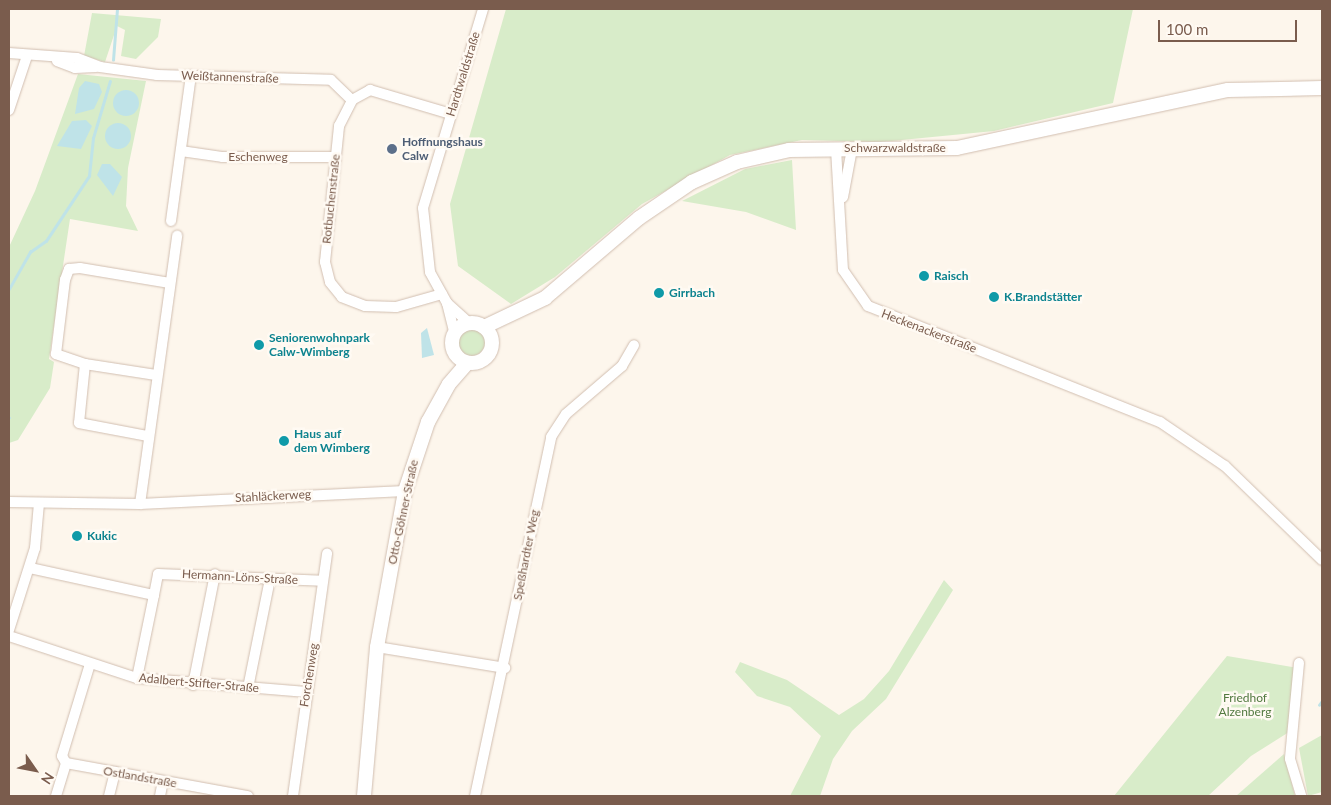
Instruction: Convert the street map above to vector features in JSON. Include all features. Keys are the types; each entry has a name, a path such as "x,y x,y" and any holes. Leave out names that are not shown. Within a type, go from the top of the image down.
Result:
{"street":[{"name":"Hardtwaldstraße","path":"454,332 445,298 426,250 423,208 482,13"},
{"name":"Weißtannenstraße","path":"9,53 54,60 75,68 100,67 191,76 332,80 352,100"},
{"path":"9,110 27,56"},
{"path":"171,222 191,76"},
{"name":"Schwarzwaldstraße","path":"528,309 564,285 639,218 692,182 737,162 771,153 836,148 957,148 1228,90 1322,88"},
{"path":"352,100 370,90 451,114"},
{"name":"Rotbuchenstraße","path":"352,100 339,126 324,262 330,282 342,296 365,306 413,304 445,298"},
{"name":"Heckenackerstraße","path":"836,148 842,200 843,270 868,306 1160,422 1225,466 1322,560"},
{"name":"Heckenackerstraße","path":"842,200 852,149"},
{"name":"Eschenweg","path":"181,151 222,157 336,157"},
{"path":"140,504 147,436 177,236"},
{"path":"156,375 85,364 56,354 69,270 170,283"},
{"name":"Hardtwaldstraße","path":"445,298 468,322"},
{"path":"528,309 492,341 485,358 462,360 451,342 454,332 468,322 484,326 528,309"},
{"path":"484,326 492,341"},
{"name":"Speßhardter Weg","path":"475,796 505,668 550,437 566,414 622,366 634,345"},
{"name":"Otto-Göhner-Straße","path":"364,796 377,647 405,491 428,422 462,360"},
{"path":"85,364 79,423 147,436"},
{"name":"Stahläckerweg","path":"9,502 140,504 405,491"},
{"path":"9,630 30,568 39,503"},
{"name":"Forchenweg","path":"292,796 327,553"},
{"path":"30,568 154,595"},
{"name":"Hermann-Löns-Straße","path":"137,678 154,595 156,573 215,574 322,581"},
{"path":"193,685 215,574"},
{"path":"248,688 270,579"},
{"name":"Adalbert-Stifter-Straße","path":"9,636 137,678 193,685 306,692"},
{"path":"377,647 505,668"},
{"path":"1299,662 1290,759 1301,796"},
{"path":"56,796 66,763 62,756 90,664"},
{"name":"Ostlandstraße","path":"66,763 163,781 209,793 248,796"},
{"path":"109,796 115,772"},
{"path":"160,796 163,781"}],"green space":[{"path":"506,9 1133,9 1113,103 994,131 881,142 802,140 730,155 642,204 555,277 511,304 458,266 450,204"},
{"path":"92,13 161,19 158,37 136,59 121,56 125,30 117,26 105,62 84,56"},
{"path":"78,74 146,81 128,168 126,206 138,231 70,219 49,359 54,362 50,388 18,440 9,443 9,247 35,191"},
{"path":"792,160 796,230 746,212 682,201 745,169"},
{"path":"471,328 481,332 485,342 481,352 471,356 461,352 457,342 461,332"},
{"path":"944,580 953,590 886,699 852,731 833,759 820,796 790,796 821,736 790,707 757,696 735,672 740,662 787,680 839,715 864,699 889,671"},
{"name":"Friedhof Alzenberg","path":"1227,656 1298,668 1289,732 1251,756 1208,796 1114,796"},
{"path":"1322,735 1322,792 1308,796 1299,748"},
{"path":"1284,754 1295,796 1236,796"}],"water":[{"path":"85,81 99,84 102,92 94,109 75,114 79,88"},
{"path":"126,90 135,94 139,103 135,112 126,116 117,112 113,103 117,94"},
{"path":"86,120 92,126 81,149 57,146 72,121"},
{"path":"118,123 127,127 131,136 127,145 118,149 109,145 105,136 109,127"},
{"path":"102,164 110,164 122,177 113,196 97,175"},
{"path":"427,328 434,355 422,358 421,333"}],"waterway":[{"path":"113,60 117,9"},
{"path":"9,289 30,252 46,241 89,176 93,138 110,81"},
{"path":"1319,705 1322,701"}],"place":[{"name":"Hoffnungshaus Calw","path":"392,149"},
{"name":"Raisch","path":"924,276"},
{"name":"Girrbach","path":"659,293"},
{"name":"K.Brandstätter","path":"994,297"},
{"name":"Seniorenwohnpark Calw-Wimberg","path":"259,345"},
{"name":"Haus auf dem Wimberg","path":"284,441"},
{"name":"Kukic","path":"77,536"}]}
